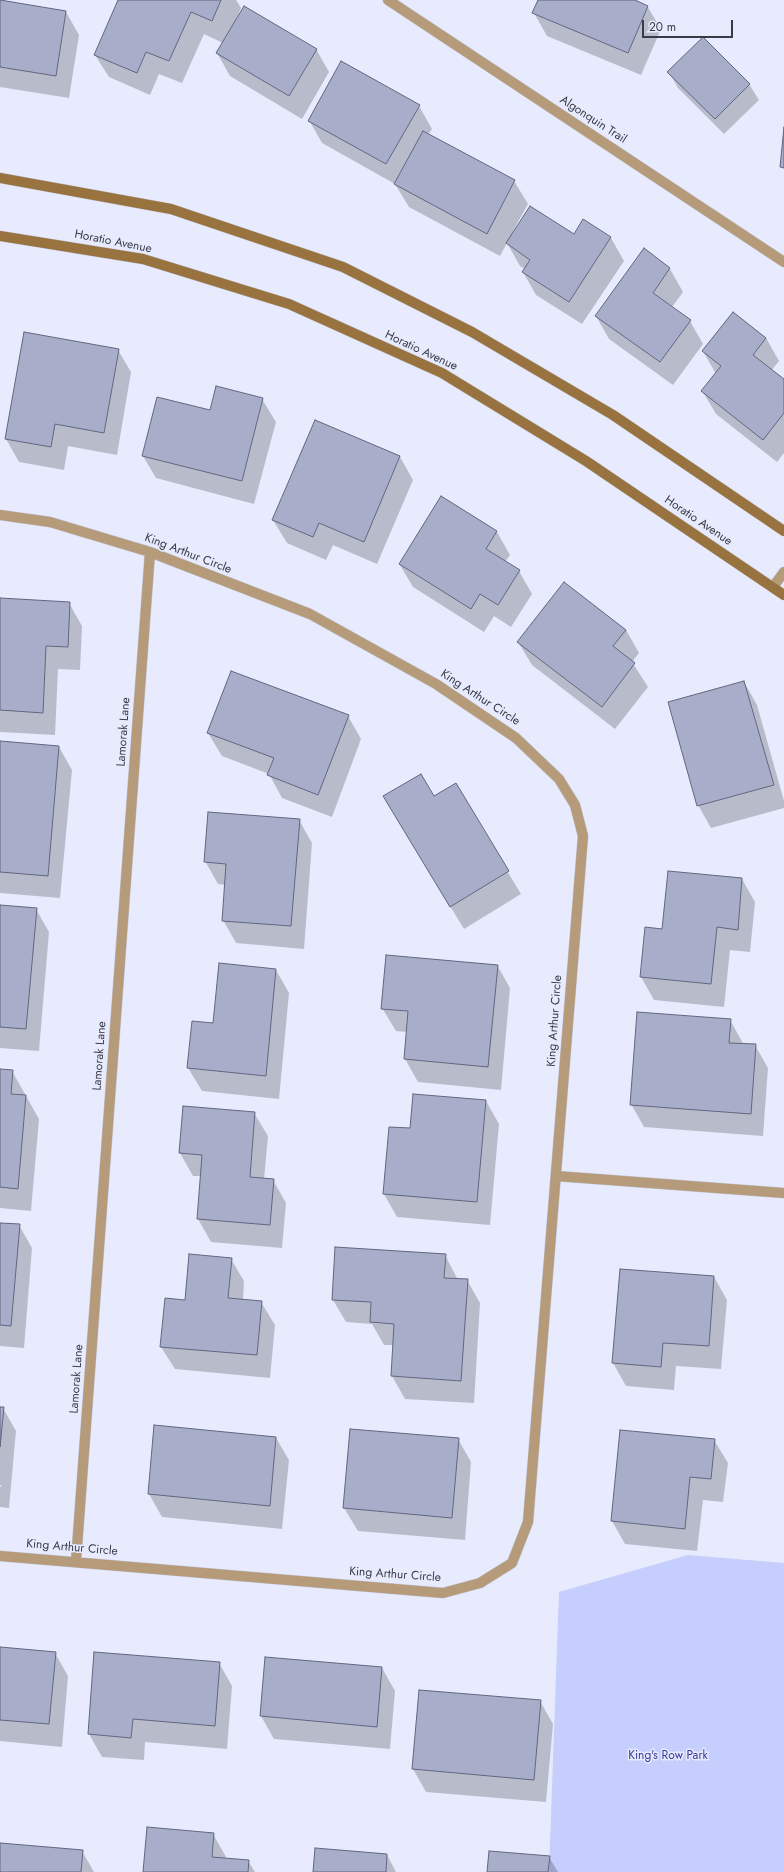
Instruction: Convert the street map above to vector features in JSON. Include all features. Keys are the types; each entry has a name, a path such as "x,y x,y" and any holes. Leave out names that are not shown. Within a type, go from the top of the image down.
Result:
{"main road":[{"path":"0,178 171,208 343,267 472,332 613,415 784,531"},
{"name":"Horatio Avenue","path":"0,236 143,259 282,302 442,373 586,461 784,595"}],"street":[{"name":"Algonquin Trail","path":"388,0 784,262"},
{"name":"King Arthur Circle","path":"0,516 50,522 150,552 302,611 323,621 442,688 516,738 559,778 575,805 583,836 528,1522 512,1563 480,1583 443,1593 76,1561 0,1556"},
{"name":"Lamorak Lane","path":"76,1561 150,552"},
{"path":"773,587 784,572"},
{"path":"556,1176 784,1193"}],"green space":[{"name":"King's Row Park","path":"688,1555 784,1563 784,1872 549,1872 559,1592"}],"building":[{"path":"0,0 66,11 56,76 0,67"},
{"path":"118,0 221,0 212,21 191,12 169,61 146,52 137,73 94,55"},
{"path":"538,0 635,0 648,6 628,53 532,13"},
{"path":"244,6 317,49 289,96 216,53"},
{"path":"703,37 750,84 715,119 667,72"},
{"path":"341,61 420,105 386,164 308,121"},
{"path":"784,127 784,168 780,167"},
{"path":"423,131 515,180 487,234 394,184"},
{"path":"530,206 574,234 583,219 611,237 569,302 522,272 530,260 506,243"},
{"path":"644,248 670,268 653,293 691,320 660,362 595,316"},
{"path":"733,312 766,338 753,355 784,379 784,413 763,440 701,391 721,366 702,351"},
{"path":"24,332 119,349 104,433 55,424 51,447 5,439"},
{"path":"216,386 263,398 242,481 142,456 157,397 210,410"},
{"path":"315,420 400,456 364,542 319,523 313,537 272,520"},
{"path":"441,496 497,531 486,549 520,570 498,605 480,594 471,609 399,564"},
{"path":"564,582 626,630 613,646 635,663 602,707 517,642"},
{"path":"0,598 70,602 68,647 46,646 43,713 0,710"},
{"path":"231,671 349,715 318,795 267,775 274,758 207,733"},
{"path":"744,681 774,785 697,806 668,702"},
{"path":"0,741 59,746 48,876 0,872"},
{"path":"421,774 434,796 456,783 509,871 450,907 383,796"},
{"path":"208,812 300,819 291,926 222,921 226,864 204,862"},
{"path":"668,871 742,878 738,930 717,927 711,984 640,977 645,927 662,929"},
{"path":"0,905 37,908 26,1029 0,1027"},
{"path":"386,955 498,965 488,1067 404,1059 408,1011 381,1009"},
{"path":"219,963 276,969 266,1076 187,1068 192,1021 213,1023"},
{"path":"637,1012 731,1019 729,1043 756,1044 751,1114 630,1105"},
{"path":"0,1069 13,1070 11,1094 26,1095 18,1189 0,1187"},
{"path":"413,1094 486,1100 477,1202 383,1194 389,1127 410,1128"},
{"path":"183,1106 255,1112 250,1177 274,1179 270,1225 197,1219 202,1155 179,1153"},
{"path":"0,1223 20,1224 11,1326 0,1325"},
{"path":"335,1247 446,1254 444,1278 468,1279 461,1381 391,1376 394,1324 370,1322 371,1302 332,1300"},
{"path":"189,1254 232,1258 228,1298 262,1301 257,1355 160,1347 165,1298 185,1300"},
{"path":"620,1269 714,1276 709,1346 663,1343 661,1367 612,1363"},
{"path":"0,1407 4,1407 0,1447"},
{"path":"154,1425 276,1437 270,1506 148,1494"},
{"path":"350,1429 459,1438 452,1518 343,1508"},
{"path":"620,1430 715,1439 711,1479 690,1477 685,1529 611,1521"},
{"path":"0,1647 56,1652 49,1724 0,1720"},
{"path":"94,1652 220,1662 215,1726 133,1719 131,1738 88,1734"},
{"path":"265,1657 382,1667 377,1727 260,1716"},
{"path":"419,1690 541,1700 534,1780 412,1769"},
{"path":"147,1827 214,1833 212,1857 249,1860 248,1872 143,1872"},
{"path":"0,1843 83,1850 81,1872 0,1872"},
{"path":"315,1848 387,1854 386,1872 313,1872"},
{"path":"489,1851 550,1856 548,1872 487,1872"}]}
